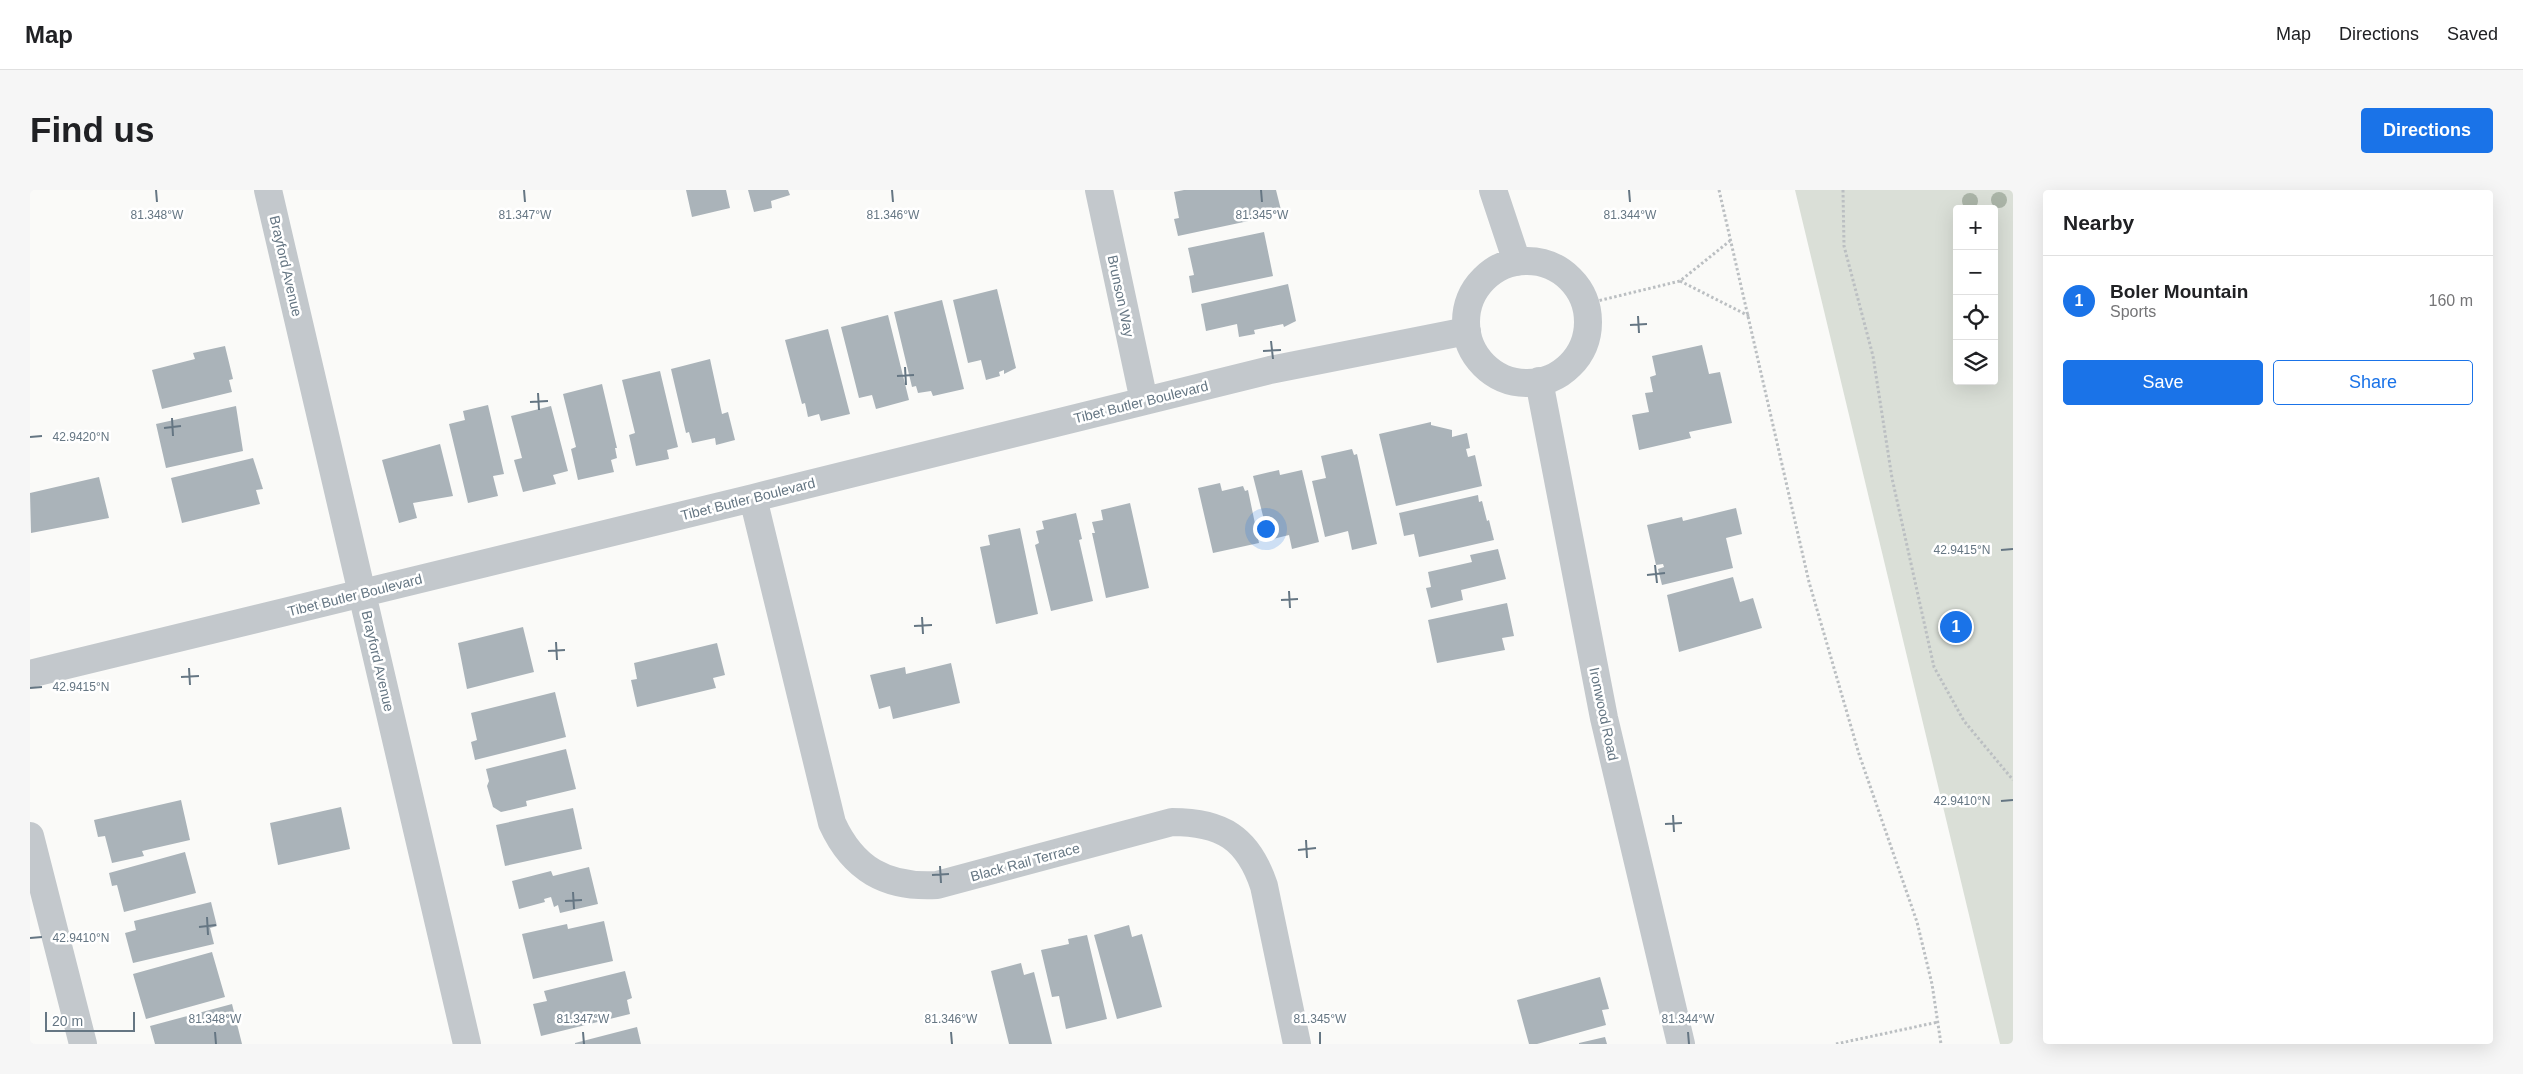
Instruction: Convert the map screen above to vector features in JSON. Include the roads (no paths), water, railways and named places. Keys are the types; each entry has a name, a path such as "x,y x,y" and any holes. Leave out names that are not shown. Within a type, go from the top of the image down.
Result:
{"street":[{"name":"Brayford Avenue","path":"268,190 467,1044"},
{"name":"Brunson Way","path":"1099,190 1144,401"},
{"path":"1493,190 1517,262"},
{"path":"1533,261 1563,272 1574,283 1585,304 1588,329 1584,345 1575,360 1563,371 1538,381 1515,381 1499,375 1485,366 1474,352 1467,331 1468,308 1480,283 1503,266 1517,262 1533,261"},
{"name":"Tibet Butler Boulevard","path":"30,674 1270,370 1467,331"},
{"name":"Ironwood Road","path":"1538,381 1604,718 1681,1044"},
{"name":"Black Rail Terrace","path":"753,498 832,823 840,840 851,855 865,868 899,884 928,886 1172,822 1197,822 1221,829 1241,843 1259,870 1297,1044"},
{"path":"30,836 83,1044"}],"place":[{"name":"Boler Mountain","path":"1956,627"}]}
